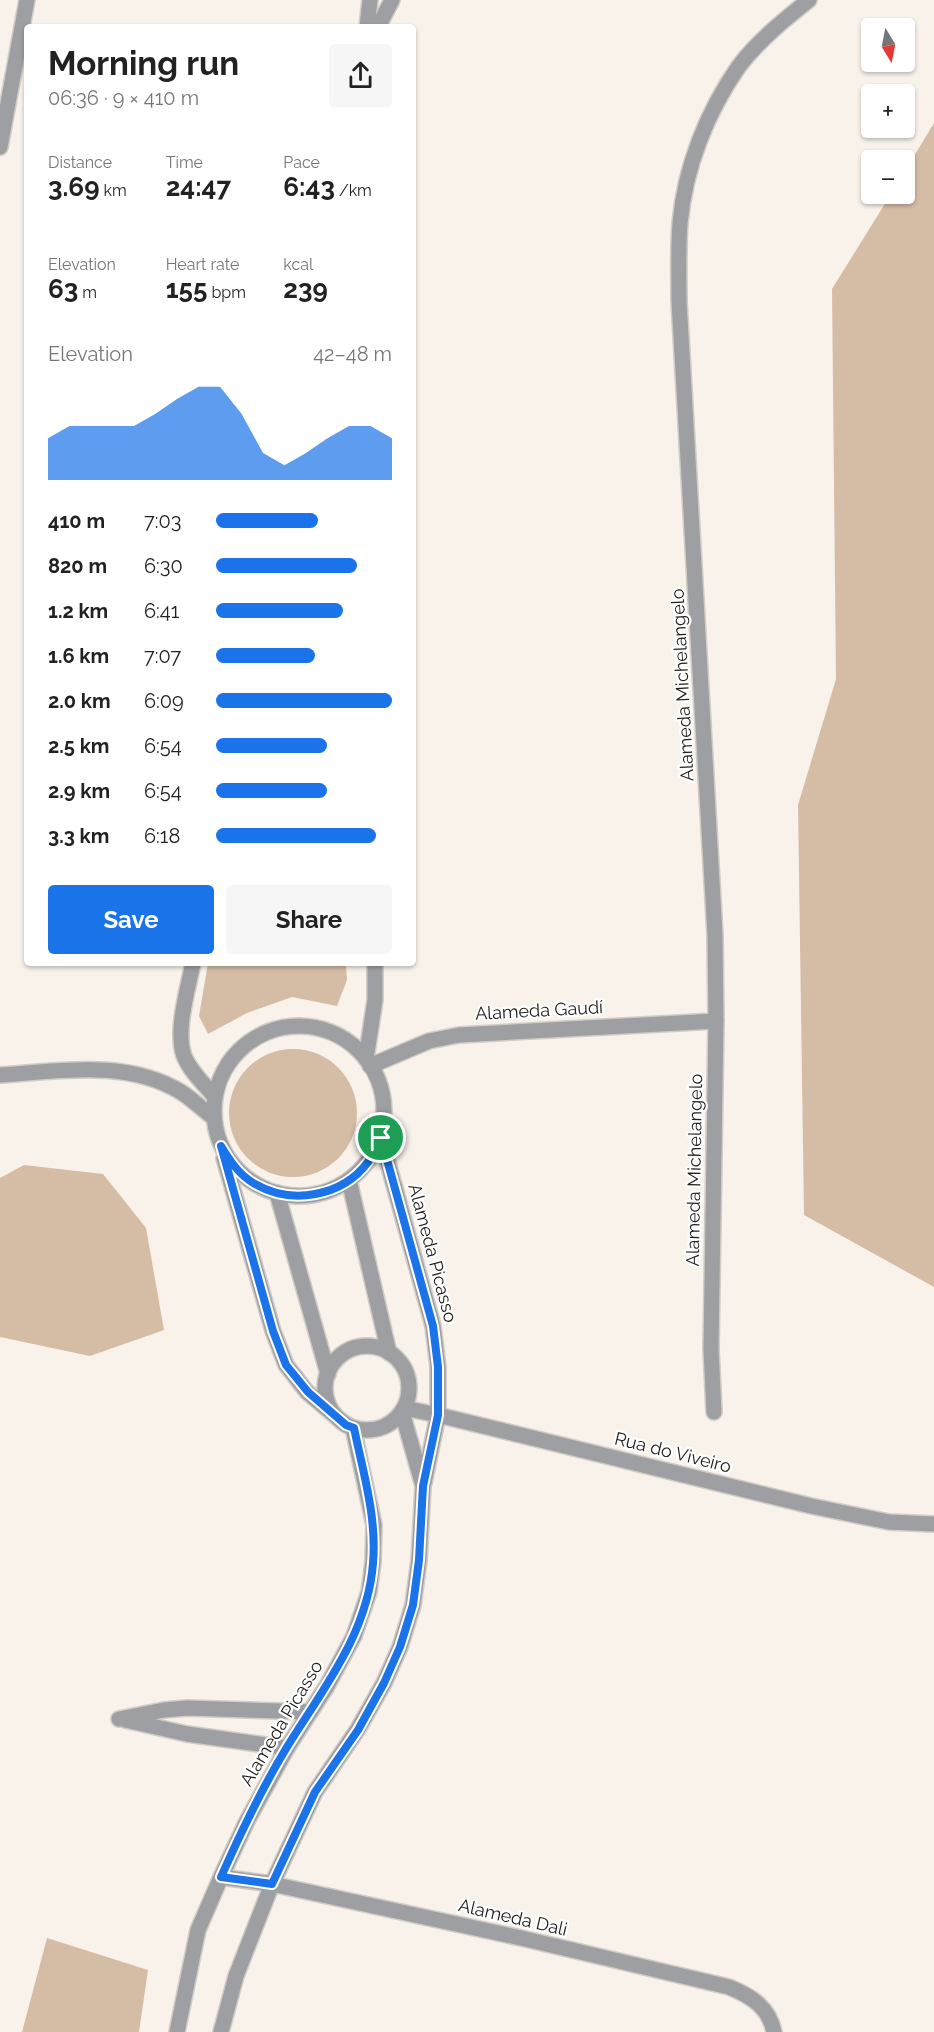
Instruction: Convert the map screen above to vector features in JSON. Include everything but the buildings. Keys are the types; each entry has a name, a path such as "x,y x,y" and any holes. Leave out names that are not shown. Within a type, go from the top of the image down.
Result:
{"street":[{"path":"0,147 27,0"},
{"path":"367,24 370,0"},
{"path":"380,24 392,0"},
{"name":"Alameda Michelangelo","path":"714,1412 711,1348 716,1021 713,893 679,301 680,223 690,169 707,120 740,66 777,25 809,0"},
{"path":"192,966 182,1021 181,1045 191,1069 215,1097"},
{"path":"368,1062 375,1000 375,966"},
{"name":"Alameda Gaudí","path":"368,1062 429,1041 459,1035 716,1021"},
{"name":"Alameda Picasso","path":"177,2032 198,1930 247,1821 287,1748 354,1636 369,1592 373,1563 374,1525 350,1426 308,1392 286,1365 273,1331 221,1146 214,1118 215,1097 226,1068 242,1047 265,1033 290,1026 316,1028 341,1037 368,1062 383,1097 384,1119 381,1138 367,1163 350,1180 327,1191 302,1196 277,1194 254,1184 235,1168 221,1146"},
{"path":"0,1075 106,1069 146,1077 173,1088 214,1118"},
{"name":"Alameda Picasso","path":"221,2032 236,1976 272,1884 315,1792 358,1730 384,1683 400,1647 413,1605 419,1560 423,1486 438,1415 438,1367 433,1326 381,1138"},
{"path":"350,1180 390,1353"},
{"path":"277,1194 328,1374"},
{"path":"378,1348 390,1353 406,1372 409,1397 403,1410 385,1426 364,1430 350,1426 335,1415 328,1403 325,1389 328,1374 342,1355 354,1349 378,1348"},
{"name":"Alameda Picasso","path":"403,1410 423,1486"},
{"name":"Rua do Viveiro","path":"403,1410 438,1415 811,1506 890,1522 934,1524"},
{"path":"287,1748 187,1734 119,1719 187,1708 310,1712"},
{"name":"Alameda Dali","path":"221,1877 272,1884 521,1938 729,1987 750,1996 765,2009 774,2032"}],"shaded area":[{"path":"934,123 934,1287 804,1215 798,805 836,679 832,289 885,204 915,204 915,154"},
{"path":"207,966 346,966 347,980 337,1006 292,997 247,1013 208,1034 199,1016"},
{"path":"293,1049 318,1054 338,1068 352,1088 357,1113 352,1138 338,1158 318,1172 293,1177 268,1172 248,1158 234,1138 229,1113 234,1088 248,1068 268,1054"},
{"path":"24,1165 103,1174 146,1228 164,1330 90,1356 0,1337 0,1178"},
{"path":"47,1938 148,1970 139,2032 22,2032"}],"route":[{"path":"381,1138 433,1326 438,1367 438,1415 423,1486 419,1560 413,1605 400,1647 384,1683 358,1730 315,1792 272,1884 221,1877 247,1821 287,1748 327,1686 354,1636 369,1592 373,1563 374,1525 354,1428 346,1425 308,1392 286,1365 273,1331 221,1146 235,1168 254,1184 277,1194 302,1196 327,1191 350,1180 367,1163 381,1138"}]}
